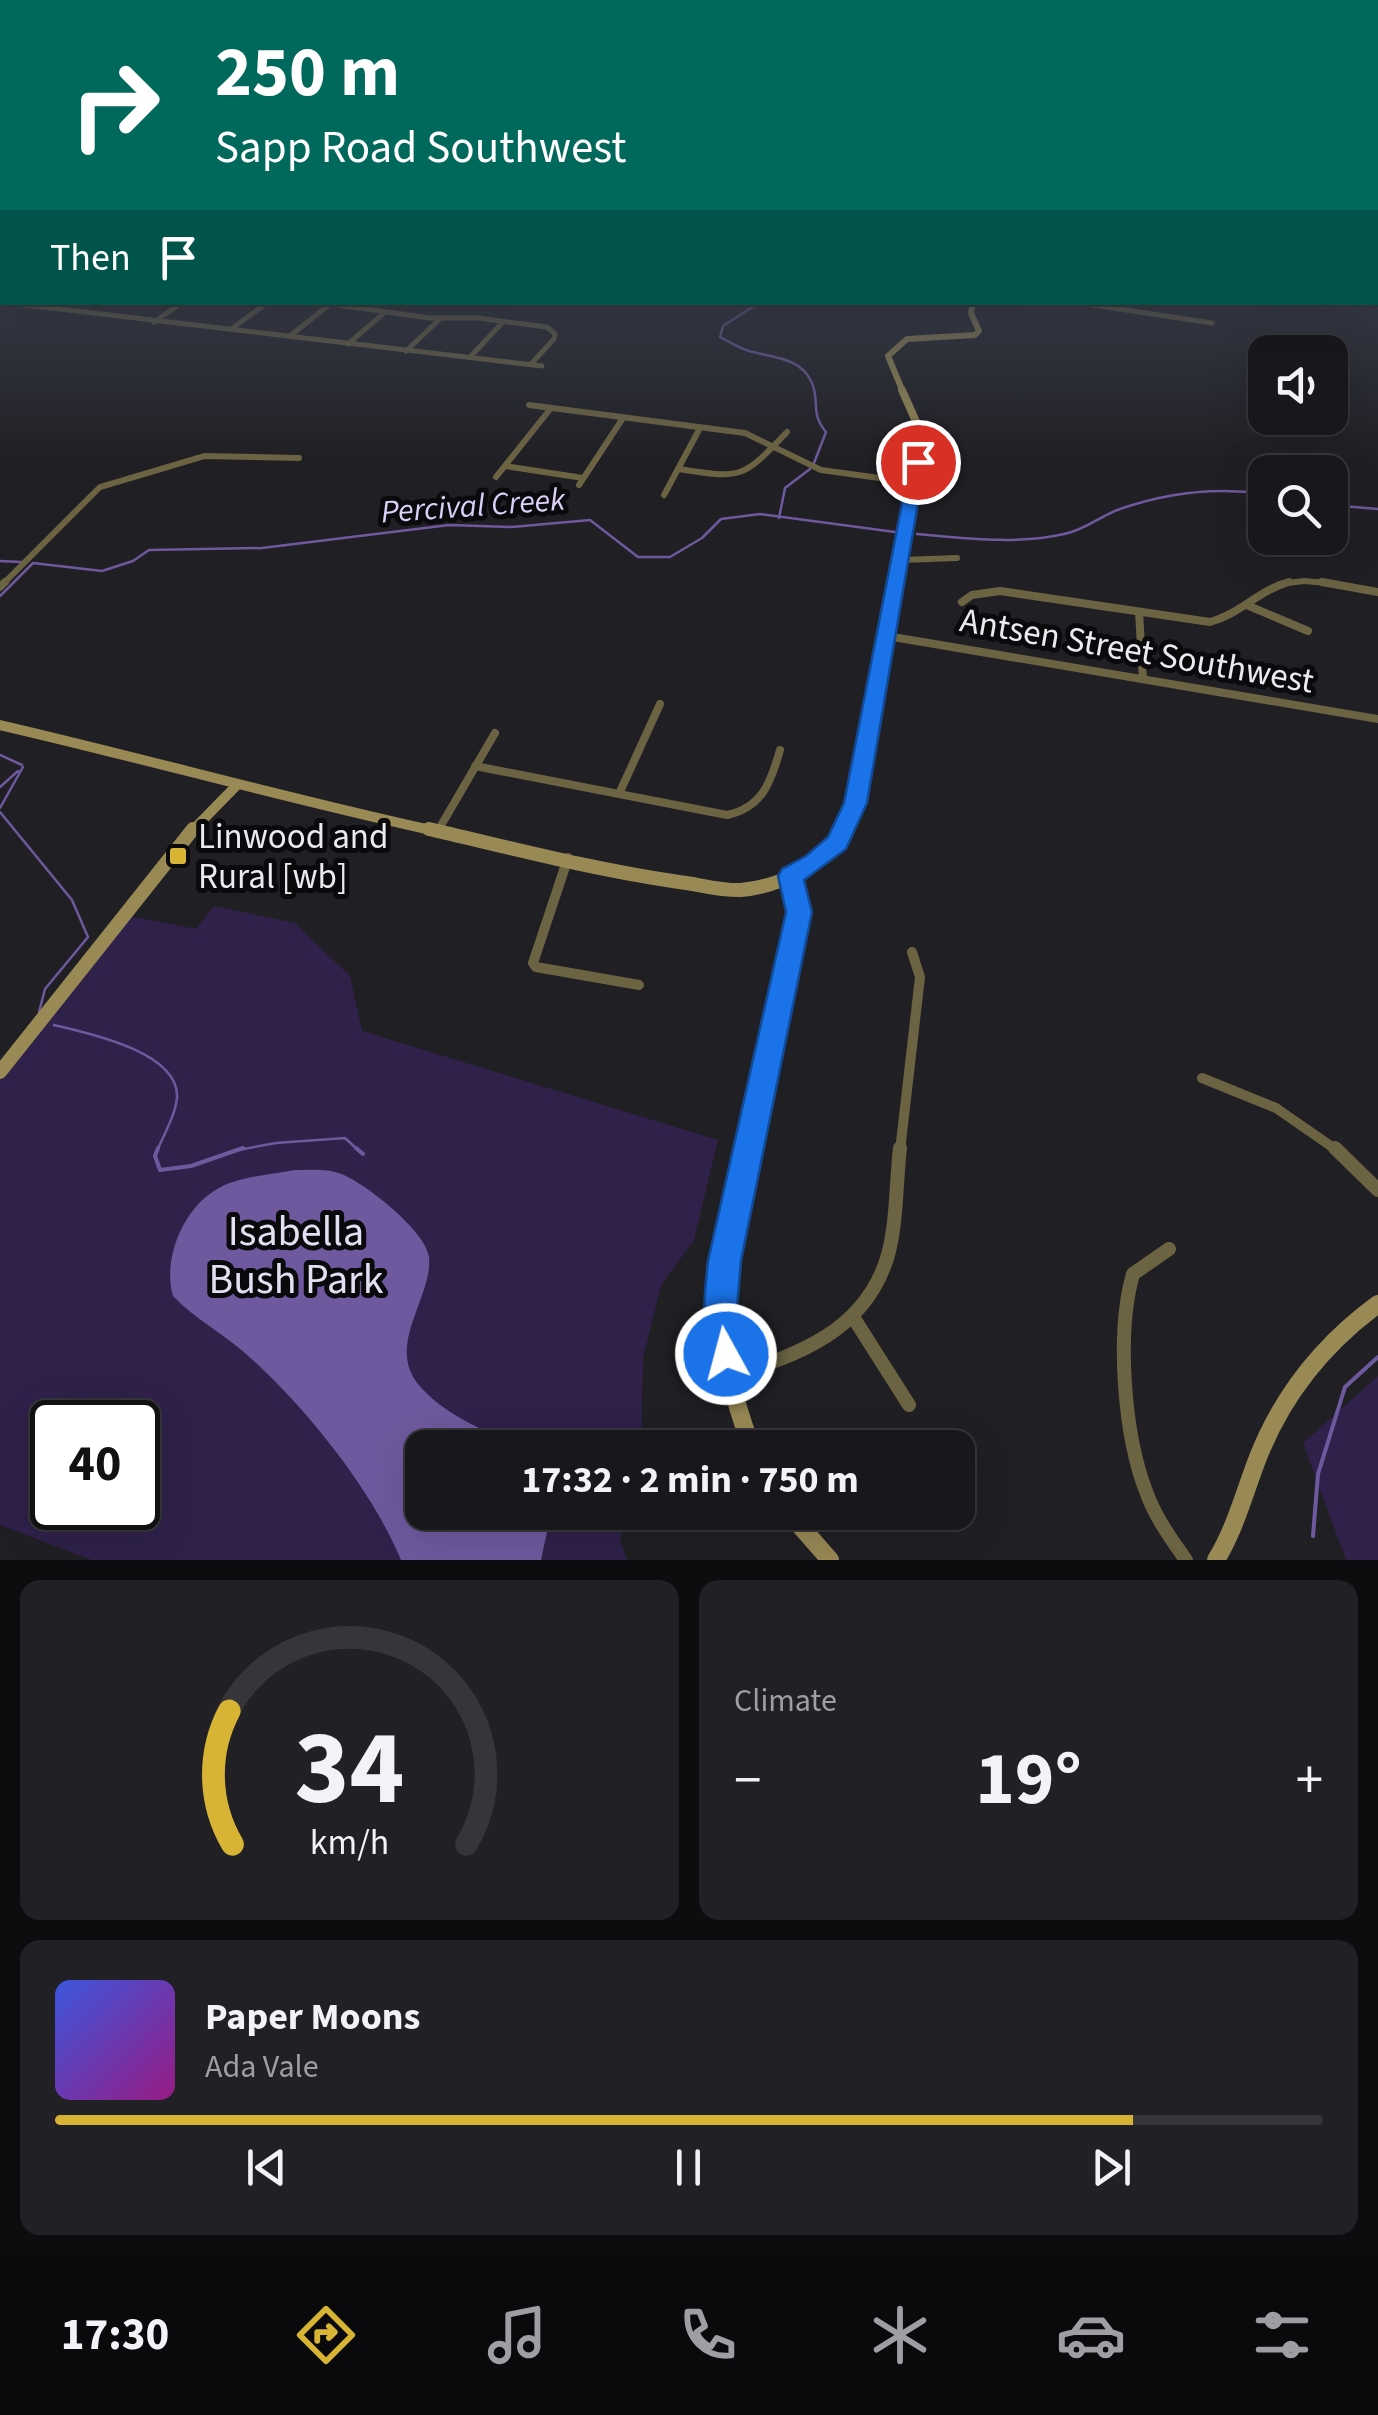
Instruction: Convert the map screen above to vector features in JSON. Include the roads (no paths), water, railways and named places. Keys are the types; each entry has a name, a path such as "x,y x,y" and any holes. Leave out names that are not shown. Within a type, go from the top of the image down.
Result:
{"street":[{"path":"99,315 542,366"},
{"path":"154,322 164,315"},
{"path":"233,328 251,315"},
{"path":"290,336 316,315"},
{"path":"348,344 381,315"},
{"path":"411,315 552,330 554,339 531,364"},
{"path":"0,725 197,771 238,786 706,888 739,890 790,876 837,843 850,820 888,636 921,424 888,356 907,339 975,335 979,331 972,315"},
{"path":"1158,315 1212,323"},
{"path":"406,351 441,318"},
{"path":"470,357 503,322"},
{"path":"530,405 745,434 826,471 887,479 913,488"},
{"path":"496,477 551,408"},
{"path":"505,466 581,481 623,418"},
{"path":"664,495 700,428"},
{"path":"678,469 722,476 748,473 788,432"},
{"path":"0,587 100,487 204,456 299,458"},
{"path":"900,560 958,558"},
{"path":"962,602 972,595 1000,591 1210,622 1240,613 1262,592 1290,582 1378,592"},
{"path":"1249,606 1308,630"},
{"path":"1139,612 1143,679"},
{"name":"Antsen Street Southwest","path":"888,636 1378,719"},
{"path":"619,794 660,704"},
{"path":"439,830 495,733"},
{"path":"475,766 730,816 761,801 770,788 780,750"},
{"path":"0,1072 202,818 238,786"},
{"path":"568,858 534,963 536,967 639,985"},
{"path":"746,1430 730,1376 720,1308 724,1261 799,912 790,876"},
{"path":"730,1376 808,1351 854,1320 871,1295 888,1254 920,977 912,952"},
{"path":"1202,1078 1260,1098 1289,1114 1346,1156 1378,1190"},
{"path":"1168,1248 1133,1274 1128,1292 1131,1415 1144,1491 1186,1560"},
{"path":"1216,1560 1239,1514 1273,1421 1290,1391 1340,1330 1378,1304"},
{"path":"854,1320 909,1404"},
{"path":"804,1530 830,1560"}],"waterway":[{"path":"740,315 723,326 720,337 745,350 792,363 806,373 814,388 818,418 826,432 814,463"},
{"path":"779,517 785,488 810,469"},
{"name":"Percival Creek","path":"917,534 990,540 1046,537 1072,532 1120,509 1155,499 1210,491 1248,492"},
{"name":"Percival Creek","path":"1348,506 1378,509"},
{"name":"Percival Creek","path":"0,596 33,563 102,571 133,561 149,550 262,548 449,525 512,527 590,520 638,557 670,557 702,538 721,519 760,514 779,517"},
{"name":"Percival Creek","path":"779,517 895,532"},
{"name":"Percival Creek","path":"0,561 21,562"},
{"path":"0,755 22,765"},
{"path":"0,808 23,767"},
{"path":"0,787 18,771"},
{"path":"0,812 72,900 88,937 45,989 39,1012"},
{"path":"54,1025 129,1047 164,1068 174,1082 177,1098 157,1151"},
{"path":"236,1150 345,1138 359,1151"},
{"path":"158,1148 155,1156 160,1170 191,1166 236,1150"},
{"path":"236,1150 243,1148"},
{"path":"356,1148 363,1154"},
{"path":"1313,1536 1318,1474 1345,1387 1378,1357"}],"place":[{"name":"Linwood and Rural [wb]","path":"178,856"}],"park label":[{"name":"Isabella Bush Park","path":"296,1254"}]}
